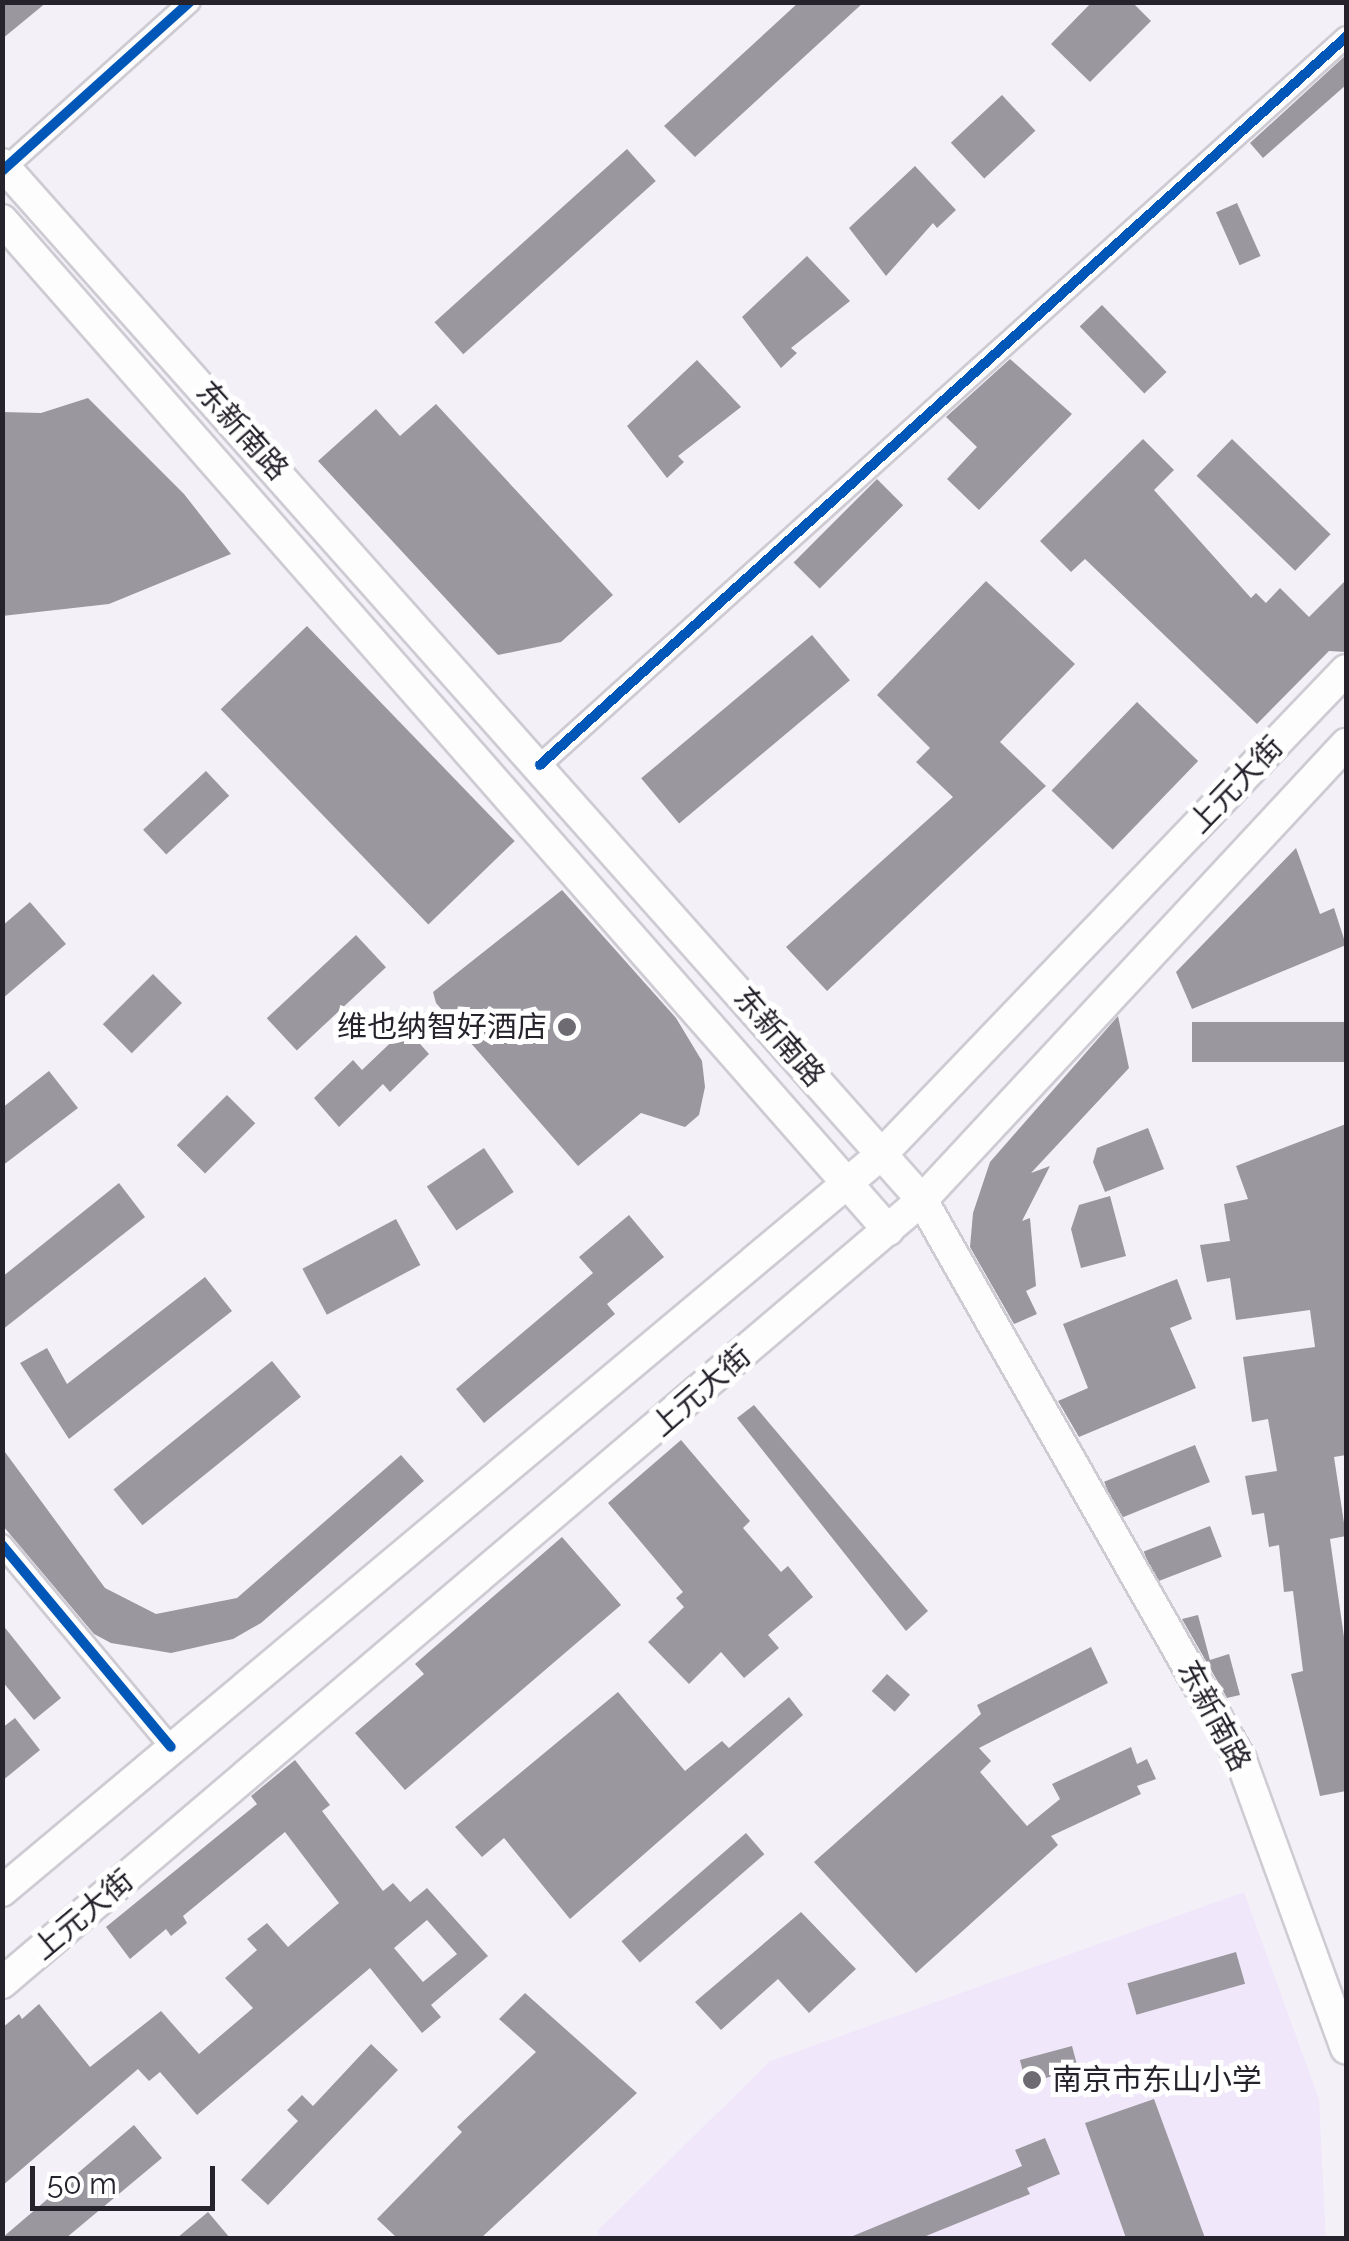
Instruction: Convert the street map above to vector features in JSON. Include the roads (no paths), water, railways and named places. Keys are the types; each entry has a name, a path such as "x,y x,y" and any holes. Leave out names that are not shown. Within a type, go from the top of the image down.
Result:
{"main road":[{"name":"东新南路","path":"3,167 540,764 922,1200 1241,1760 1346,2049"},
{"name":"东新南路","path":"2,220 888,1230"},
{"name":"上元大街","path":"2,1891 882,1154 1346,670"},
{"name":"上元大街","path":"2,1983 922,1200 1346,744"}],"street":[{"path":"3,167 190,2"},
{"path":"540,764 1346,38"},
{"path":"2,1545 170,1747"}],"place":[{"name":"维也纳智好酒店","path":"567,1027"},
{"name":"南京市东山小学","path":"1032,2080"}]}
